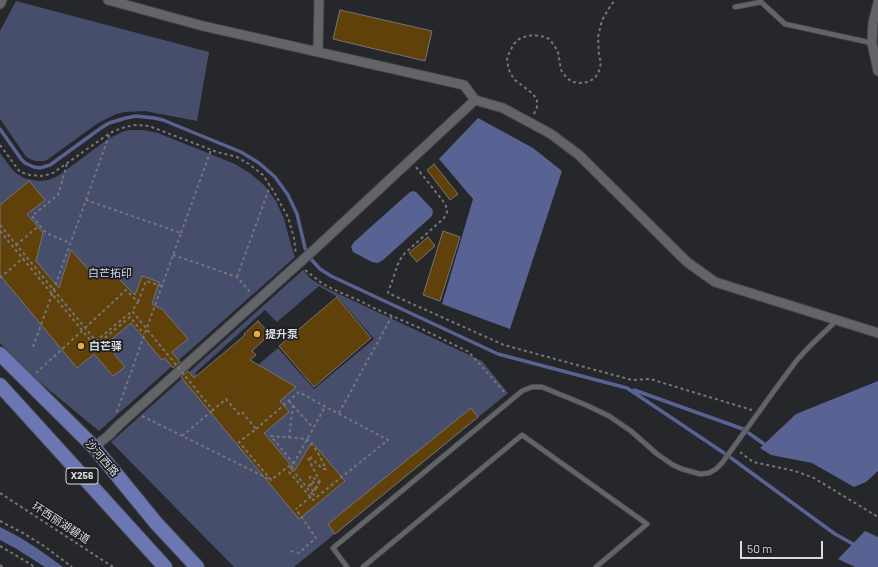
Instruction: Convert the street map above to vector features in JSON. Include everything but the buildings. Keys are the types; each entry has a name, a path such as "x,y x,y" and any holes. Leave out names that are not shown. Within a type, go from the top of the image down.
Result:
{"main road":[{"name":"沙河西路","path":"0,354 94,447 156,523 197,567"},
{"name":"X256","path":"0,385 165,567"}],"street":[{"path":"0,4 2,0"},
{"path":"108,0 203,26 464,85 476,100 503,108 522,118 551,134 579,155 687,262 715,282 878,333"},
{"path":"318,52 319,0"},
{"path":"878,3 873,23 872,43 878,71"},
{"path":"94,447 316,248 476,100"}],"lane":[{"path":"735,7 761,2 785,24 872,43"},
{"path":"347,567 333,548 511,399 522,391 532,387 542,387 609,416 665,460 682,469 700,474 708,473 716,469 722,463 797,360 837,320"},
{"path":"363,567 522,435 647,524 596,567"}],"path":[{"path":"522,118 528,118 534,113 537,107 537,100 533,94 515,80 510,73 507,58 514,44 526,36 542,36 554,45 558,52 561,70 566,77 572,82 580,84 588,82 595,78 599,71 601,63 598,37 602,20 615,0"},
{"path":"0,145 20,172 42,176 53,173 110,132 134,125 149,126 211,150 237,157 250,164 264,175 288,216 300,262 323,284 469,352 511,399"},
{"path":"33,347 110,132"},
{"path":"116,414 211,150"},
{"path":"410,160 443,201 447,212 444,218 405,252 399,261 388,294 504,345 632,380 650,379 759,412"},
{"path":"67,163 58,195 32,216 46,233 70,243"},
{"path":"237,278 270,186"},
{"path":"86,200 181,233"},
{"path":"0,225 96,341 132,311 138,302 146,281 162,286"},
{"path":"16,245 40,225"},
{"path":"0,231 95,346 130,317 144,335"},
{"path":"173,255 237,278 258,300"},
{"path":"0,278 23,258"},
{"path":"85,328 126,290 138,302"},
{"path":"132,311 213,410"},
{"path":"339,414 392,316"},
{"path":"27,380 82,331"},
{"path":"271,480 239,442 299,392 325,406 339,414 388,440 313,500 289,472 325,406"},
{"path":"182,436 226,399 239,414 242,412 256,429"},
{"path":"289,400 314,428"},
{"path":"289,438 293,405"},
{"path":"134,411 271,480"},
{"path":"291,551 299,553 316,538 296,509 316,494 308,484 310,483 316,490 318,489 310,477 312,476 321,484 308,457 323,469 326,469 317,451 307,439 271,436 294,464"},
{"path":"733,447 753,462 794,471 814,478 878,517"},
{"path":"271,480 289,466 313,495"},
{"name":"环西丽湖碧道","path":"0,493 113,567"},
{"path":"0,521 44,546 72,567"},
{"path":"0,546 35,567"}],"green space":[{"path":"16,1 209,52 197,121 145,111 125,112 116,114 98,123 47,160 35,161 28,158 0,119 0,31"},
{"name":"白芒拓印","path":"129,130 144,130 158,133 235,164 251,174 265,186 276,201 284,219 295,257 99,431 36,379 0,343 0,153 11,168 24,178 40,181 48,180 62,173 108,139"},
{"path":"303,270 311,279 324,287 482,361 508,393 294,567 234,567 111,442","holes":["319,286 338,297 374,339 314,389 278,348 218,399 195,373 265,310 277,322"]}],"shaded area":[{"path":"478,118 533,148 562,171 510,329 442,304 473,199 439,159"},
{"path":"410,192 416,192 432,209 432,216 378,263 372,262 353,252 351,247 354,242"},
{"path":"878,381 878,471 866,482 854,487 812,463 771,455 760,448 796,414"},
{"path":"0,527 21,538 63,567 45,567 0,540"},
{"path":"865,531 878,537 878,567 855,567 838,559"}],"waterway":[{"path":"0,129 25,163 40,168 50,165 109,123 136,116 163,120 241,152 259,163 275,177 288,195 297,214 305,248 311,259 320,269 331,276 498,354 627,388 727,455 835,534 853,544"},
{"path":"634,390 743,429 764,444"}],"place":[{"name":"提升泵","path":"257,334"},
{"name":"白芒驿","path":"81,346"}]}
